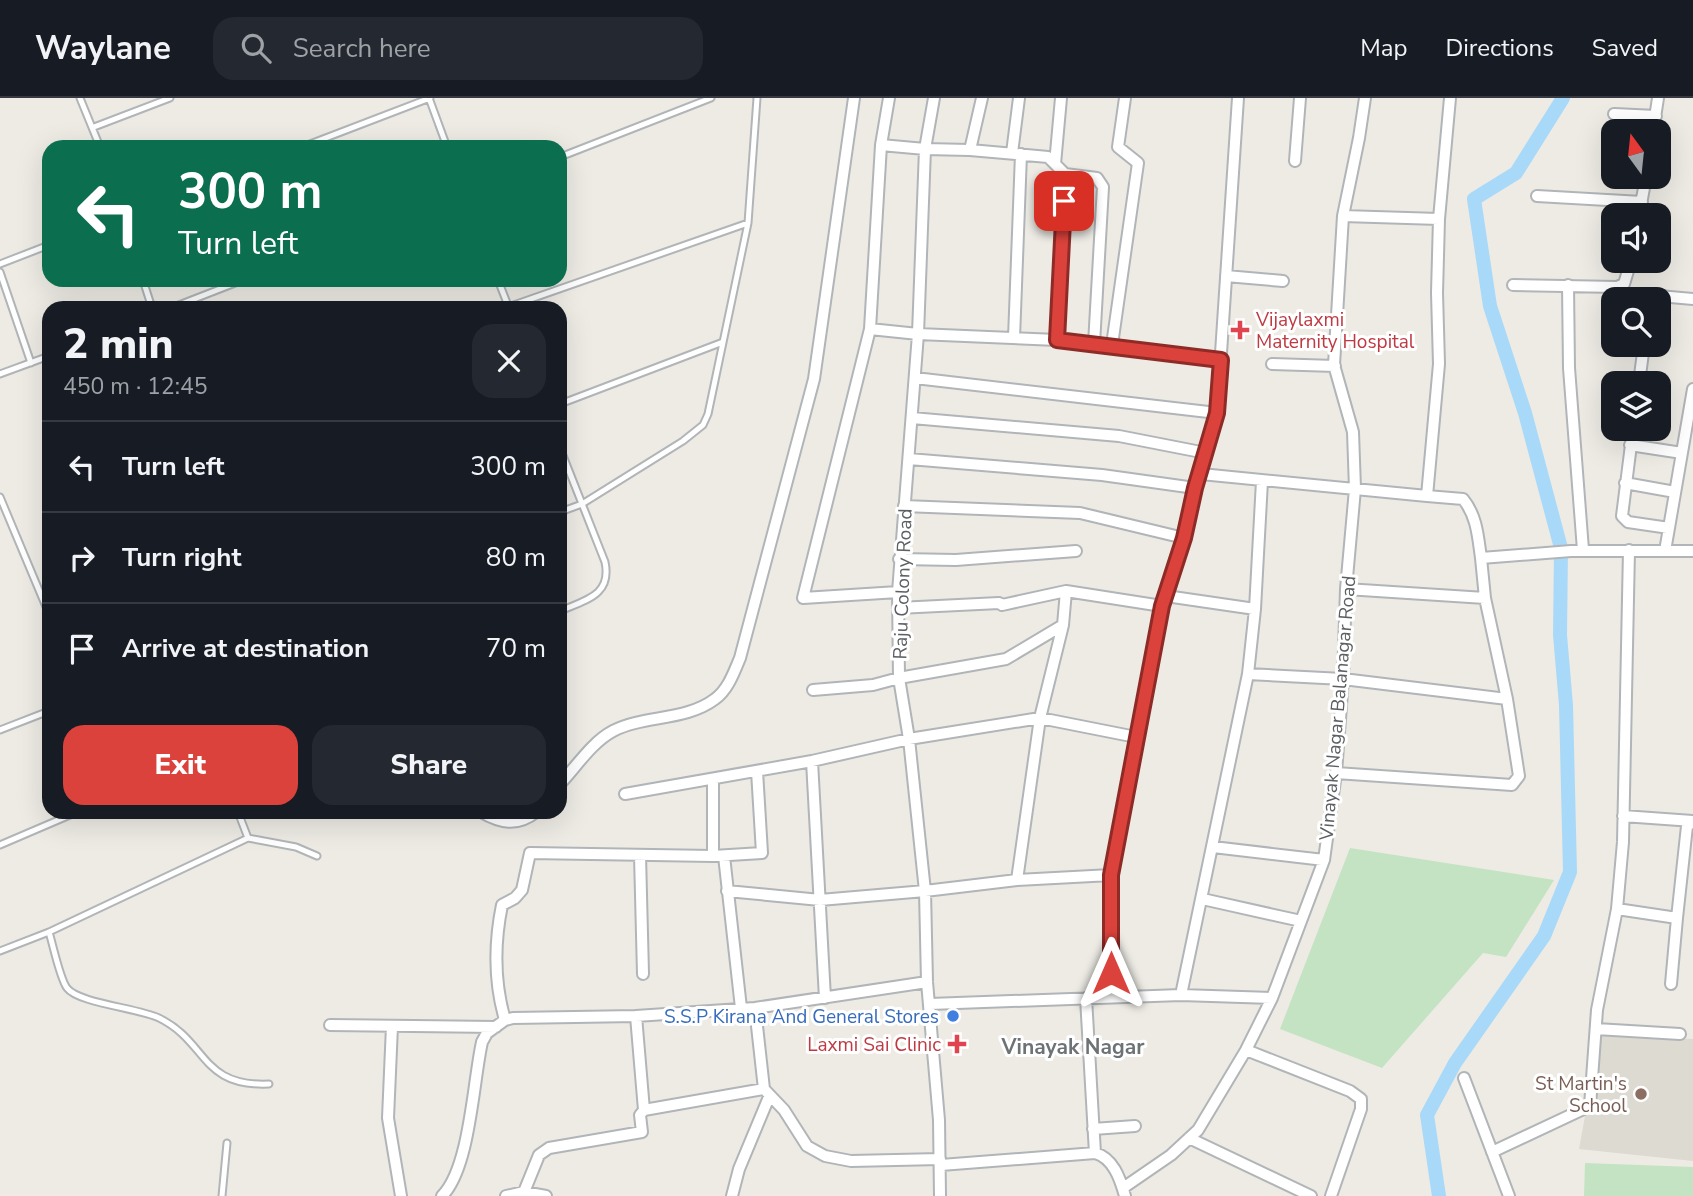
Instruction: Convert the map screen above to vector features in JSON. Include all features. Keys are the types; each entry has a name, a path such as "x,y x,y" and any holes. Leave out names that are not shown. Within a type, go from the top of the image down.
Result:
{"street":[{"path":"567,777 598,742 611,732 627,725 682,713 716,699 728,684 740,658 814,379 855,98"},
{"path":"889,98 881,145 870,329 803,598 898,593"},
{"name":"Raju Colony Road","path":"934,98 925,149 918,334 899,559 898,608 899,677 909,739 925,891 928,982 941,1162 940,1196"},
{"path":"970,150 982,98"},
{"path":"1014,338 1019,98"},
{"path":"1055,164 1061,98"},
{"path":"1112,345 1138,163 1118,148 1125,98"},
{"path":"1111,997 1111,875 1136,737 1164,601 1184,538 1195,488 1217,413 1238,98"},
{"path":"1294,161 1300,98"},
{"name":"Vinayak Nagar Balanagar Road","path":"1124,1192 1171,1156 1198,1130 1246,1050 1272,999 1324,860 1336,773 1346,589 1355,489 1353,432 1335,366 1343,216 1365,98"},
{"path":"1427,496 1439,364 1439,219 1450,98"},
{"path":"1655,119 1658,98"},
{"path":"1614,114 1656,116"},
{"path":"881,145 1048,157 1065,174 1097,178 1103,187 1094,344"},
{"path":"1057,340 1065,174"},
{"path":"1537,196 1642,202 1644,189"},
{"path":"1343,216 1439,219"},
{"path":"1513,285 1617,287 1624,284 1627,273"},
{"path":"1226,276 1283,281"},
{"path":"1568,285 1577,550"},
{"path":"1671,297 1693,299"},
{"path":"870,329 918,334 1057,340 1221,360"},
{"path":"1272,364 1335,366"},
{"path":"915,378 1217,413"},
{"path":"1665,551 1693,388"},
{"path":"912,418 1119,436 1206,453"},
{"path":"1631,441 1622,516 1628,522 1669,528"},
{"path":"1630,445 1682,453"},
{"path":"909,459 1102,475 1195,488"},
{"path":"1201,474 1463,499 1474,515 1485,598 1507,699 1519,776 1512,785 1336,773"},
{"path":"1181,995 1248,674 1255,609 1262,481"},
{"path":"1625,483 1675,492"},
{"path":"904,506 1080,513 1184,538"},
{"path":"1481,558 1577,550 1693,551"},
{"path":"1492,1152 1590,1106 1597,1010 1617,909 1623,816 1629,550"},
{"path":"899,559 956,560 1076,551"},
{"path":"1346,589 1485,598"},
{"path":"898,608 1002,605 1066,591 1255,609"},
{"path":"1017,880 1040,718 1063,625 1066,591"},
{"path":"813,690 873,685 899,677 1006,659 1063,625"},
{"path":"1248,674 1343,679 1507,699"},
{"path":"625,794 812,761 909,739 1040,718 1136,737"},
{"path":"812,761 825,998"},
{"path":"500,1023 496,978 497,931 502,905 515,898 522,890 530,853 719,856 762,853 757,771"},
{"path":"712,780 719,856 727,891 741,1007"},
{"path":"1623,816 1693,821"},
{"path":"492,819 507,823 526,819"},
{"path":"1671,984 1687,825 1693,821"},
{"path":"1213,847 1324,860"},
{"path":"639,855 643,974"},
{"path":"727,891 820,900 1017,880 1111,875"},
{"path":"1208,900 1301,921"},
{"path":"1617,909 1677,918"},
{"path":"330,1025 392,1027 500,1023 532,1017 636,1016 755,1007 928,982"},
{"path":"930,1004 1181,995 1272,999"},
{"path":"1086,998 1095,1153"},
{"path":"732,1196 767,1093 755,1007"},
{"path":"524,1192 539,1155 549,1148 642,1132 640,1115 643,1110 636,1016"},
{"path":"442,1196 457,1172 470,1117 482,1042 500,1023"},
{"path":"392,1027 388,1118 401,1196"},
{"path":"1596,1029 1680,1034"},
{"path":"1246,1050 1350,1091 1361,1099 1362,1110 1331,1196"},
{"path":"1465,1078 1509,1196"},
{"path":"767,1093 784,1110 807,1146 825,1156 851,1161 941,1162 1095,1153 1104,1155 1111,1163 1124,1192"},
{"path":"643,1110 767,1093"},
{"path":"1093,1129 1135,1126"},
{"path":"1189,1138 1311,1196"},
{"path":"506,1196 524,1192 545,1196"}],"lane":[{"path":"80,98 98,140"},
{"path":"94,127 170,98"},
{"path":"320,140 429,98 444,140"},
{"path":"567,154 711,98"},
{"path":"567,509 582,503 683,441 703,425 708,414 748,223 757,98"},
{"path":"567,287 748,223"},
{"path":"0,264 42,248"},
{"path":"0,272 31,363"},
{"path":"189,301 225,287"},
{"path":"527,301 567,287"},
{"path":"567,401 723,342"},
{"path":"0,374 42,359"},
{"path":"567,466 605,562 608,578 597,593 567,608"},
{"path":"0,496 42,597"},
{"path":"0,730 42,714"},
{"path":"0,845 61,819"},
{"path":"241,819 248,838"},
{"path":"0,951 48,932 248,838 296,847 317,856"},
{"path":"48,932 66,988 77,997 118,1005 159,1018 183,1035 225,1078 248,1085 269,1084"},
{"path":"222,1196 227,1143"}],"shaded area":[{"name":"St Martin's School","path":"1600,1034 1693,1039 1693,1161 1579,1149"}],"green space":[{"path":"1350,848 1554,880 1506,957 1483,953 1382,1068 1280,1029"},
{"path":"1585,1163 1693,1167 1693,1196 1584,1196"}],"waterway":[{"path":"1439,1196 1427,1115 1455,1063 1544,936 1570,872 1566,705 1560,635 1561,548 1525,413 1490,306 1474,199 1516,173 1563,98"}],"place":[{"name":"Vijaylaxmi Maternity Hospital","path":"1240,330"},
{"name":"S.S.P Kirana And General Stores","path":"953,1016"},
{"name":"Laxmi Sai Clinic","path":"957,1044"},
{"name":"St Martin's School","path":"1641,1094"}],"district":[{"name":"Vinayak Nagar","path":"1073,1047"}],"route":[{"path":"1064,201 1057,340 1221,360 1217,413 1195,488 1184,538 1162,606 1111,875 1111,973"}]}
